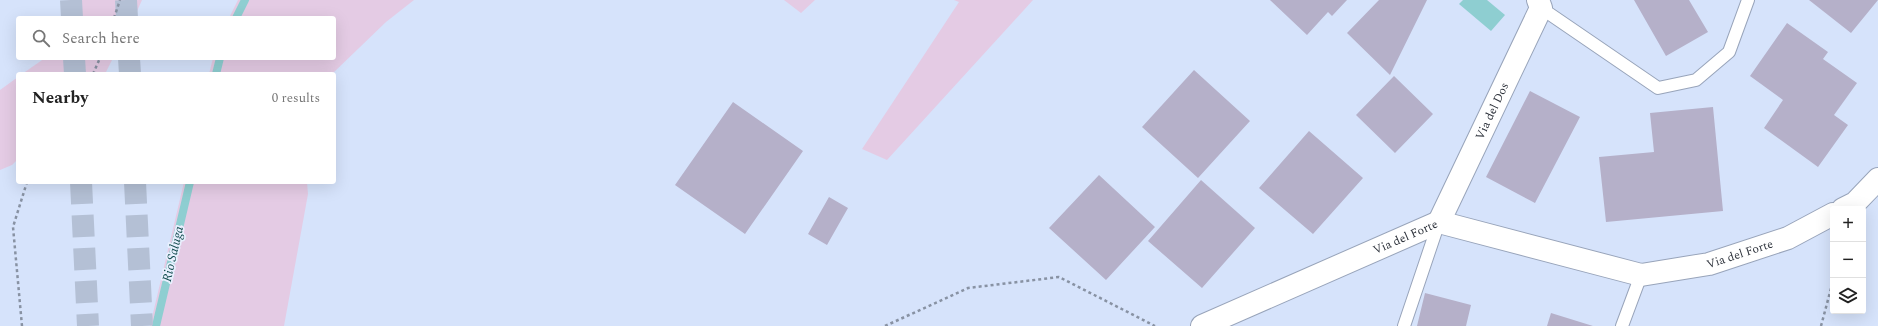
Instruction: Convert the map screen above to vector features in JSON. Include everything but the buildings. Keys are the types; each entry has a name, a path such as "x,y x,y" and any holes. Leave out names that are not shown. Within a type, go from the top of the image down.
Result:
{"street":[{"name":"Via del Dos","path":"1439,222 1540,4"},
{"path":"1848,206 1855,202 1878,179"},
{"name":"Via del Forte","path":"1202,326 1439,222 1641,275 1709,264 1788,238 1830,216"}],"lane":[{"path":"1540,4 1658,88 1696,80 1729,52 1748,0"},
{"path":"1404,326 1439,222"},
{"path":"1622,326 1641,275"}],"path":[{"path":"115,16 120,0"},
{"path":"94,72 99,60"},
{"path":"22,326 13,227 26,184"},
{"path":"885,326 968,288 1059,277 1155,326"},
{"path":"1821,326 1830,292"}],"shaded area":[{"path":"68,0 142,0 135,16 78,16"},
{"path":"238,0 414,0 386,22 334,72 210,72 212,60 336,60 336,16 230,16"},
{"path":"784,0 815,0 801,13"},
{"path":"954,0 1033,0 887,160 862,149 959,2"},
{"path":"1463,0 1487,0 1505,15 1491,31 1459,4"},
{"path":"42,60 112,60 106,72 25,72"},
{"path":"16,78 16,161 12,165 0,170 0,90"},
{"path":"184,184 307,184 308,194 284,326 150,326"}],"waterway":[{"name":"Rio Saluga","path":"237,16 245,0"},
{"name":"Rio Saluga","path":"216,72 220,60"},
{"name":"Rio Saluga","path":"156,326 190,184"}],"tunnel":[{"path":"71,0 72,16"},
{"path":"126,0 127,16"},
{"path":"74,60 75,72"},
{"path":"129,60 130,72"},
{"path":"81,184 88,326"},
{"path":"135,184 142,326"}]}
